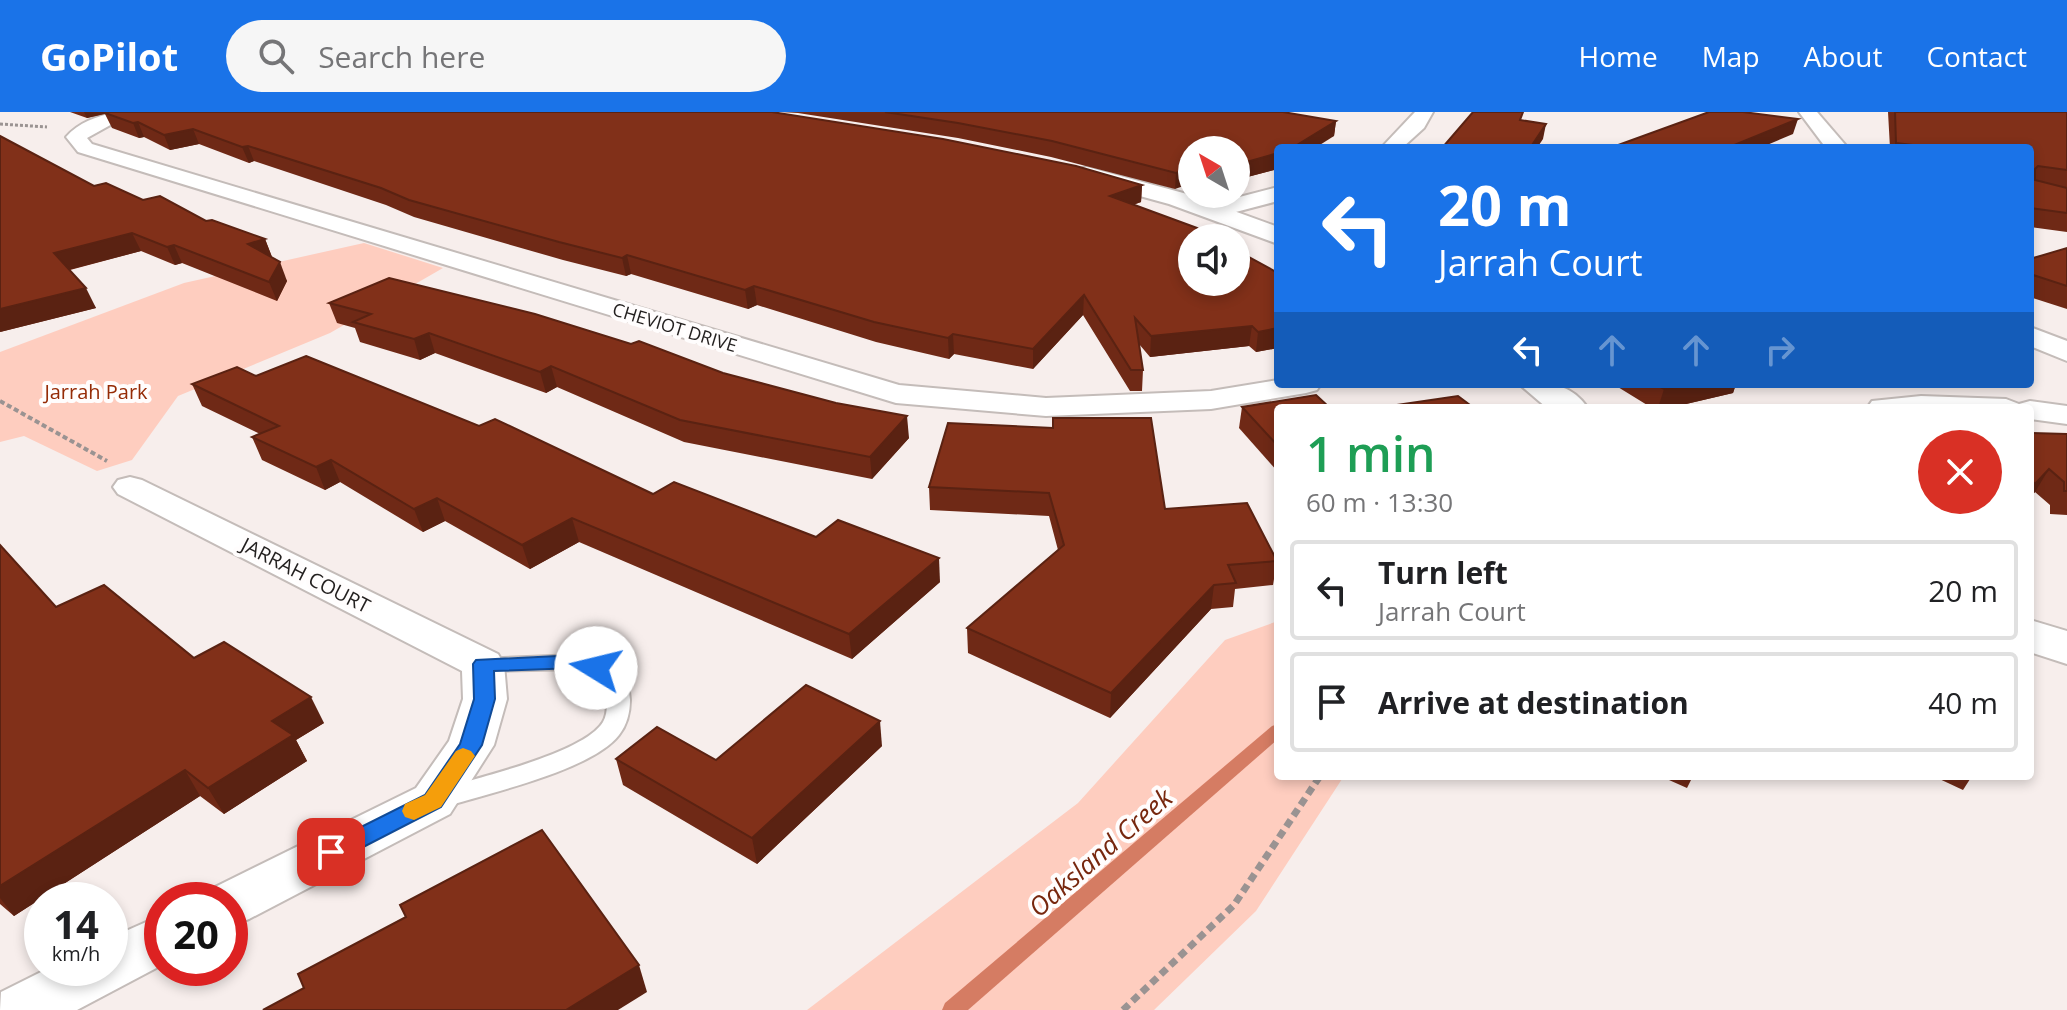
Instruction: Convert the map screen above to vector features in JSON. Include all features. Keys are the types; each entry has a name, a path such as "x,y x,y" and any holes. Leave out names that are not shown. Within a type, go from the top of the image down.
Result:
{"street":[{"path":"51,128 85,128 144,112"},
{"path":"1395,144 1417,124 1424,112"},
{"path":"1808,112 1833,144"},
{"name":"CHEVIOT DRIVE","path":"85,128 76,137 85,148 896,394 1046,407 1211,400 1282,388"},
{"path":"1070,169 1213,211 1274,234"},
{"path":"1213,211 1274,195"},
{"path":"2034,337 2067,352"},
{"path":"1542,388 1564,404"},
{"path":"2034,411 2067,415"},
{"name":"JARRAH COURT","path":"130,487 483,664 485,699 471,745 433,801 248,895"},
{"path":"2034,636 2067,648"},
{"path":"21,1010 68,986"}],"lane":[{"name":"JARRAH COURT","path":"433,801 563,761 611,731 620,705 615,675 578,662 483,664"}],"path":[{"path":"0,124 51,128"},
{"path":"0,401 104,457 130,487"},
{"path":"1123,1010 1234,905 1317,780"}],"green space":[{"name":"Jarrah Park","path":"364,243 443,268 330,333 178,396 132,460 97,471 24,436 0,442 0,352 184,283"},
{"path":"1274,622 1274,780 1341,780 1256,911 1154,1010 807,1010 1078,803 1225,640"}],"building":[{"path":"772,112 943,139 1076,166 1142,185 1110,196 1186,224 1178,224 1178,296 1250,296 1250,258 1274,271 1274,329 1258,332 1252,326 1151,336 1135,318 1143,370 1131,370 1084,295 1033,349 953,334 948,338 874,322 754,286 745,290 627,255 622,258 559,242 409,200 381,188 248,146 242,147 193,129 164,135 138,122 105,113"},
{"path":"885,112 1283,112 1336,121 1299,144 1274,144 1274,154 1250,161 1250,136 1178,136 1176,173 1052,141"},
{"path":"1473,112 1523,112 1520,120 1546,124 1533,144 1445,144"},
{"path":"1709,112 1743,112 1798,119 1737,144 1621,144"},
{"path":"1895,112 2067,112 2067,170 2038,166 2035,180 2067,188 2067,213 2034,209 2034,144 1896,143"},
{"path":"0,136 94,186 106,183 143,200 160,196 206,221 212,220 265,239 248,244 280,262 269,282 174,245 167,247 132,233 54,253 86,288 0,309"},
{"path":"2067,248 2067,286 2034,275 2034,258"},
{"path":"389,278 535,314 631,344 639,341 723,373 836,403 907,416 870,457 680,420 551,366 540,372 429,333 414,339 353,322 371,314 329,303"},
{"path":"306,356 479,426 495,419 653,494 674,482 816,537 838,520 939,558 849,634 572,518 522,545 437,498 414,509 331,460 316,467 252,437 279,426 192,384 237,367 256,376"},
{"path":"1316,395 1326,404 1274,404 1274,442 1242,407"},
{"path":"1458,396 1469,404 1404,404"},
{"path":"1053,418 1151,418 1165,509 1247,503 1274,555 1274,561 1228,565 1236,583 1214,585 1111,693 967,628 1064,545 1049,493 929,487 948,423 1053,428"},
{"path":"2034,433 2067,434 2067,491 2064,491 2064,482 2049,469 2035,484"},
{"path":"0,545 56,607 104,585 194,658 224,642 311,697 272,721 293,735 208,788 185,770 0,886"},
{"path":"806,685 880,721 752,838 616,759 657,727 716,760"},
{"path":"542,830 639,965 566,1010 263,1010 304,988 298,974 406,917 400,905"}],"waterway":[{"name":"Oaksland Creek","path":"953,1010 1274,733"}],"slow traffic":[{"path":"414,811 433,801 463,756"}],"route":[{"path":"331,852 433,801 471,745 485,699 483,664 578,662 596,668"}]}
